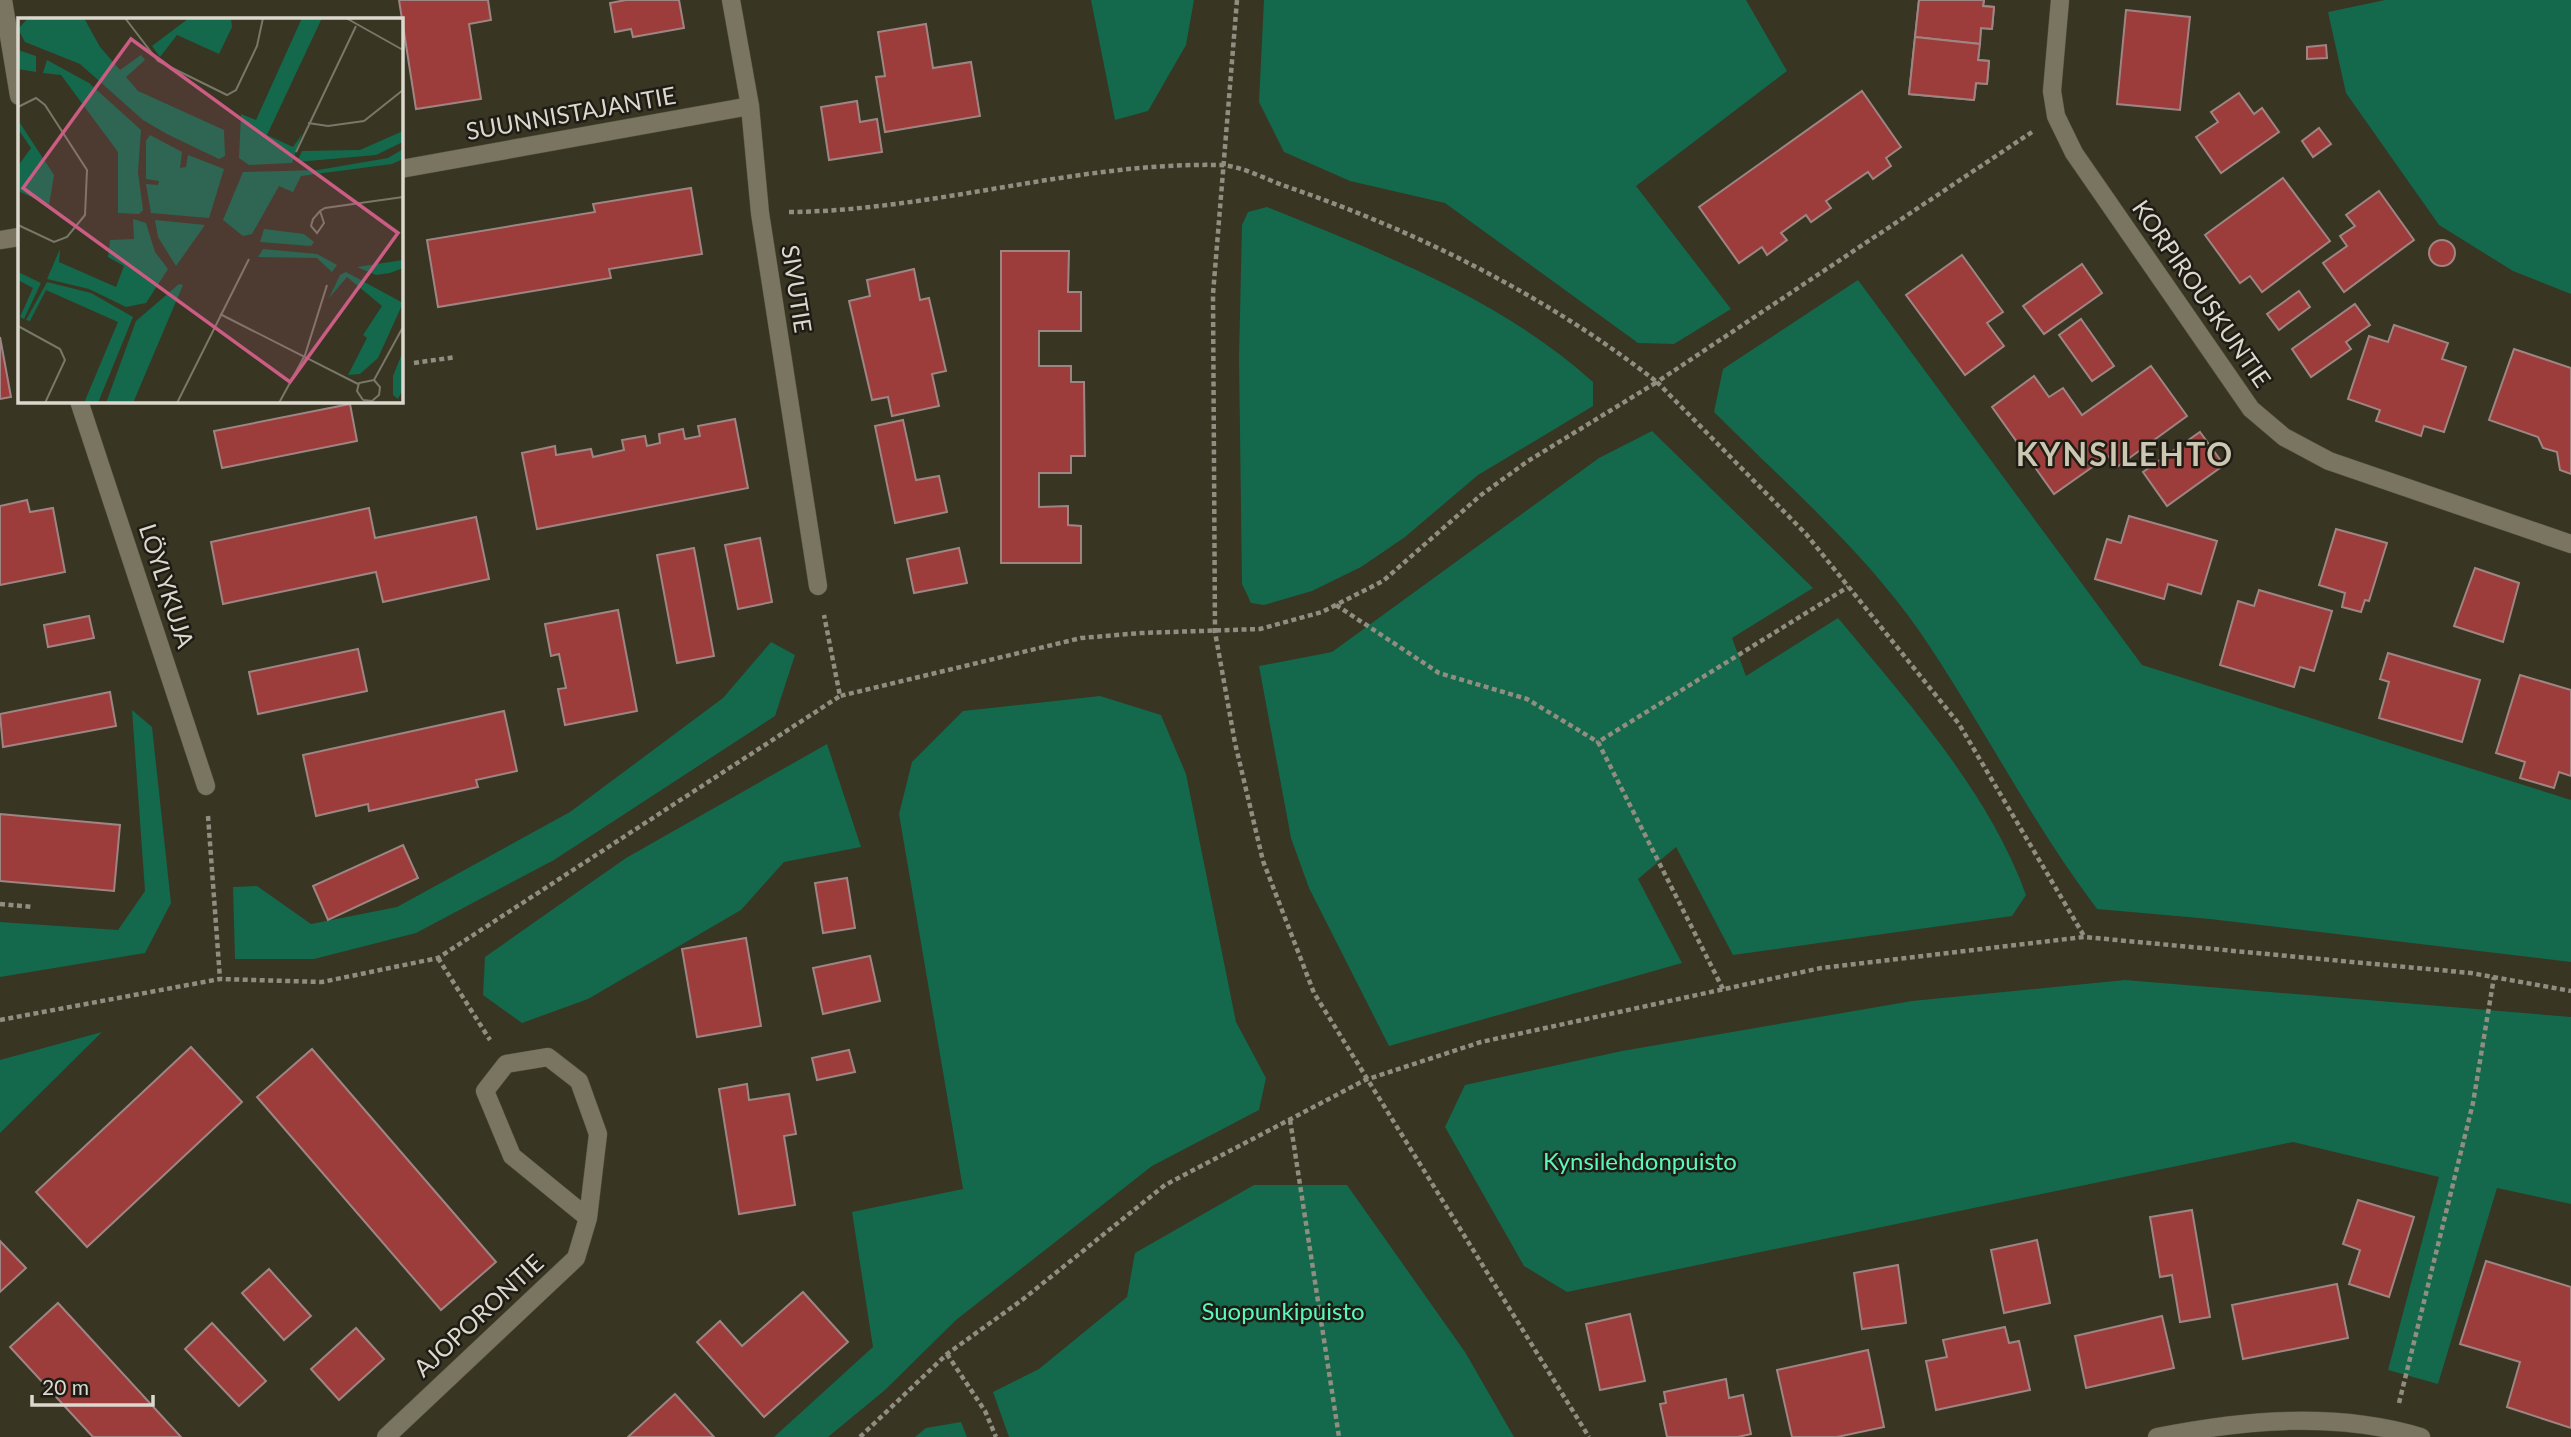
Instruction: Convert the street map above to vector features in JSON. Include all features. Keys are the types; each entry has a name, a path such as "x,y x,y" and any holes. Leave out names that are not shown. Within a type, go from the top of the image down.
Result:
{"street":[{"path":"3,0 18,90"},
{"name":"SIVUTIE","path":"731,0 750,106 760,213 818,586"},
{"name":"KORPIROUSKUNTIE","path":"2060,0 2052,92 2056,116 2074,153 2250,409 2284,437 2329,461 2571,544"},
{"name":"SUUNNISTAJANTIE","path":"402,169 750,106"},
{"path":"0,240 18,237"},
{"name":"LÖYLYKUJA","path":"79,402 206,786"},
{"name":"AJOPORONTIE","path":"386,1437 576,1258 588,1218 598,1134 579,1081 548,1057 506,1064"},
{"path":"506,1064 485,1091 512,1156 588,1218"},
{"path":"2157,1437 2214,1426 2305,1420 2393,1429 2421,1437"}],"path":[{"path":"1237,0 1213,294 1215,632 1235,743 1263,861 1314,993 1365,1080 1589,1437"},
{"path":"0,1020 220,979 322,982 438,957 840,696 1082,638 1260,629 1336,605 1383,581 1481,495 1528,461 1657,382 2056,116"},
{"path":"760,213 860,208 1110,173 1182,165 1224,165 1353,209 1508,285 1607,343 1657,382 1806,534 1959,724 2084,937"},
{"path":"414,363 456,357"},
{"path":"818,586 840,696"},
{"path":"1598,742 1848,587"},
{"path":"1336,605 1439,673 1527,699 1598,742 1723,989"},
{"path":"206,786 220,979"},
{"path":"0,904 33,907"},
{"path":"860,1437 947,1354 1022,1300 1165,1185 1365,1080 1481,1042 1821,968 2084,937 2494,977 2571,991"},
{"path":"438,957 506,1064"},
{"path":"2393,1429 2473,1103 2494,977"},
{"path":"1290,1120 1339,1437"},
{"path":"947,1354 985,1411 996,1437"}],"green space":[{"path":"1091,0 1194,0 1186,45 1148,111 1115,120"},
{"path":"1264,0 1746,0 1787,71 1636,186 1731,309 1674,344 1638,343 1445,203 1350,181 1284,152 1259,102"},
{"path":"2385,0 2571,0 2571,294 2513,271 2439,225 2346,93 2328,12"},
{"path":"1267,207 1396,261 1479,302 1519,326 1593,382 1593,406 1478,475 1405,537 1361,567 1312,591 1264,605 1251,603 1242,584 1239,357 1242,225 1248,212"},
{"path":"1858,280 2142,665 2571,800 2571,962 2210,919 2097,909 2050,842 1943,666 1898,602 1822,518 1714,412 1723,369"},
{"path":"1652,431 1813,588 1732,638 1746,676 1838,618 1918,715 1968,784 1991,820 2026,895 2012,916 1733,955 1676,847 1638,879 1682,963 1389,1046 1309,888 1291,838 1259,666 1332,652 1599,458"},
{"path":"771,642 795,655 775,716 554,860 416,933 314,959 235,959 233,887 257,886 311,924 397,907 570,812 723,698"},
{"path":"1100,696 1161,715 1186,774 1236,1022 1266,1078 1259,1110 1152,1166 956,1320 885,1390 828,1437 774,1437 873,1347 852,1212 963,1189 899,814 912,762 963,711"},
{"path":"132,710 152,727 171,903 145,953 0,977 0,922 118,930 145,891"},
{"path":"827,744 861,847 784,862 741,910 588,999 522,1023 483,995 485,957 626,858"},
{"name":"Kynsilehdonpuisto","path":"2125,980 2571,1017 2571,1204 2497,1188 2438,1384 2388,1370 2439,1177 2293,1142 1567,1292 1524,1266 1445,1127 1465,1085 1622,1051 1912,1001"},
{"path":"102,1032 0,1133 0,1060"},
{"name":"Suopunkipuisto","path":"1254,1185 1347,1185 1465,1352 1514,1437 1009,1437 993,1392 1039,1369 1127,1297 1135,1253"},
{"path":"961,1422 967,1437 915,1437 926,1428"}],"building":[{"path":"399,0 488,0 491,20 469,24 481,99 416,109"},
{"path":"626,0 679,0 684,28 633,37 631,29 615,32 610,3"},
{"path":"1919,0 1984,0 1983,6 1994,7 1992,29 1981,28 1978,60 1989,61 1987,84 1976,83 1974,100 1909,94"},
{"path":"1919,0 1984,0 1983,6 1994,7 1992,29 1981,28 1980,44 1915,37"},
{"path":"2126,10 2190,17 2180,110 2117,104"},
{"path":"926,24 933,68 971,62 980,116 885,132 876,77 885,76 878,32"},
{"path":"1915,37 1980,44 1978,60 1989,61 1987,84 1976,83 1974,100 1909,94"},
{"path":"2326,45 2327,58 2307,59 2307,47"},
{"path":"1862,91 1901,147 1886,158 1891,166 1873,179 1868,172 1826,201 1831,208 1811,222 1806,215 1781,233 1787,240 1767,255 1762,247 1739,263 1699,207"},
{"path":"2239,93 2254,114 2262,108 2279,132 2221,173 2196,137 2218,122 2211,112"},
{"path":"857,101 860,122 877,119 882,152 829,160 821,107"},
{"path":"2319,128 2331,144 2313,157 2302,141"},
{"path":"2283,178 2330,241 2262,292 2250,276 2240,283 2205,235"},
{"path":"691,188 702,254 609,269 611,278 438,307 427,240 595,212 593,204"},
{"path":"2379,191 2414,240 2344,292 2323,263 2347,246 2340,236 2355,226 2346,215"},
{"path":"2442,240 2451,244 2455,253 2451,262 2442,266 2433,262 2429,253 2433,244"},
{"path":"1001,251 1069,251 1068,292 1081,292 1081,331 1039,331 1039,366 1071,366 1071,382 1084,382 1085,456 1071,456 1071,473 1039,473 1039,507 1068,506 1068,525 1081,526 1081,563 1001,563"},
{"path":"1962,255 2003,312 1987,323 2004,346 1965,375 1906,295"},
{"path":"2082,264 2102,293 2044,334 2023,306"},
{"path":"914,269 920,300 929,298 946,371 932,374 939,406 892,416 888,397 872,400 849,301 870,296 867,280"},
{"path":"2299,291 2310,307 2279,330 2267,314"},
{"path":"2355,304 2370,325 2346,342 2351,349 2311,377 2292,349"},
{"path":"2081,319 2114,366 2092,381 2059,335"},
{"path":"2394,325 2448,343 2442,359 2466,367 2444,432 2424,426 2421,436 2376,421 2380,410 2348,399 2369,336 2388,342"},
{"path":"0,337 11,397 0,399"},
{"path":"2514,349 2571,368 2571,474 2560,470 2557,452 2543,448 2538,437 2489,420"},
{"path":"2151,366 2187,416 2117,467 2108,456 2054,494 1992,407 2034,376 2049,397 2063,388 2082,415"},
{"path":"350,404 357,441 222,468 214,431"},
{"path":"735,419 748,488 537,529 522,453 555,446 556,455 591,449 593,457 624,450 622,440 645,436 647,446 660,443 659,434 683,429 685,439 700,436 698,426"},
{"path":"903,420 916,480 939,476 947,512 895,523 875,426"},
{"path":"2200,432 2224,465 2167,506 2143,472"},
{"path":"27,500 30,512 53,508 65,572 0,585 0,506"},
{"path":"369,508 375,538 476,517 489,579 383,602 376,572 223,604 211,542"},
{"path":"2129,516 2217,541 2201,594 2168,584 2164,599 2095,579 2107,539 2121,543"},
{"path":"2336,529 2387,543 2369,601 2365,600 2361,612 2342,607 2345,593 2319,585"},
{"path":"760,538 772,602 738,609 725,545"},
{"path":"694,548 714,656 677,663 657,555"},
{"path":"959,548 967,583 914,593 907,559"},
{"path":"2475,568 2519,583 2503,642 2454,626"},
{"path":"2259,590 2332,611 2314,671 2300,667 2294,687 2220,665 2238,601 2254,606"},
{"path":"618,610 637,711 565,725 558,689 566,688 559,654 551,656 545,624"},
{"path":"89,616 94,638 48,647 44,625"},
{"path":"358,649 367,691 258,714 249,672"},
{"path":"2388,653 2480,680 2462,742 2379,718 2389,682 2380,679"},
{"path":"2520,675 2571,690 2571,776 2559,772 2554,788 2520,778 2525,762 2496,753"},
{"path":"110,692 116,726 3,747 0,714"},
{"path":"504,711 517,771 476,780 478,787 369,811 368,804 316,816 303,755"},
{"path":"0,814 120,825 114,891 0,881"},
{"path":"403,845 418,878 328,920 313,886"},
{"path":"847,878 855,928 823,933 815,883"},
{"path":"746,938 761,1026 697,1037 682,949"},
{"path":"870,956 880,1001 823,1014 813,968"},
{"path":"191,1047 242,1102 87,1247 36,1192"},
{"path":"312,1049 496,1262 441,1310 257,1097"},
{"path":"849,1050 855,1072 817,1080 812,1058"},
{"path":"747,1084 749,1100 789,1094 796,1134 784,1136 795,1205 739,1214 719,1089"},
{"path":"2358,1200 2414,1217 2389,1297 2349,1284 2360,1250 2343,1244"},
{"path":"2192,1210 2210,1317 2180,1322 2172,1275 2160,1277 2150,1217"},
{"path":"2037,1240 2050,1303 2004,1313 1991,1250"},
{"path":"0,1241 26,1268 0,1292"},
{"path":"2486,1261 2571,1287 2571,1428 2507,1407 2520,1362 2460,1344"},
{"path":"1898,1265 1906,1323 1862,1329 1854,1273"},
{"path":"269,1269 311,1316 284,1340 242,1293"},
{"path":"2337,1284 2348,1338 2243,1359 2232,1305"},
{"path":"803,1292 848,1342 764,1417 697,1342 720,1321 742,1346"},
{"path":"58,1303 181,1437 93,1437 10,1347"},
{"path":"1630,1314 1645,1381 1600,1390 1586,1324"},
{"path":"2162,1316 2174,1368 2086,1388 2075,1336"},
{"path":"212,1323 266,1381 239,1406 185,1349"},
{"path":"2005,1327 2009,1343 2019,1341 2030,1390 1936,1410 1926,1361 1947,1357 1943,1340"},
{"path":"356,1328 384,1359 339,1400 311,1369"},
{"path":"1868,1350 1884,1427 1837,1437 1792,1437 1777,1370"},
{"path":"1726,1379 1729,1398 1743,1395 1751,1434 1738,1437 1667,1437 1660,1404 1666,1403 1664,1392"},
{"path":"675,1394 714,1437 628,1437"}],"district":[{"name":"KYNSILEHTO","path":"2125,455"}]}
